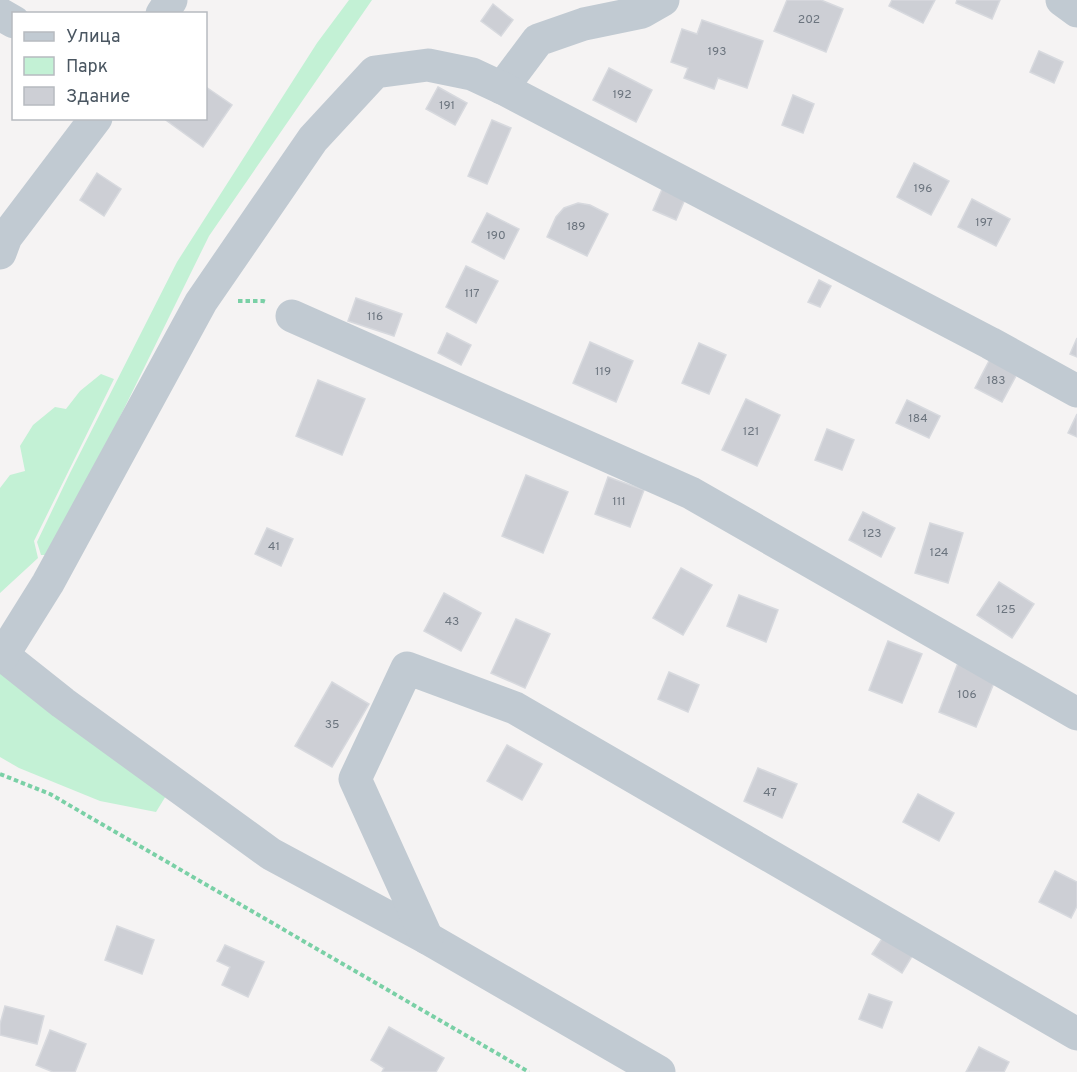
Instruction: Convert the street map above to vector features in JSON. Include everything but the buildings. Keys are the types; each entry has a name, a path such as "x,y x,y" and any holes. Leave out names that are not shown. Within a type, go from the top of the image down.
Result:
{"lane":[{"path":"502,88 538,39 584,24 642,12 663,0"},
{"path":"1062,0 1077,11"},
{"path":"659,1072 427,938 271,854 63,703 2,654 48,584 201,302 313,139 375,72 428,65 472,74 502,88 990,343 1077,391"},
{"path":"0,254 6,237 94,120"},
{"path":"292,316 691,493 1077,714"},
{"path":"427,938 355,779 407,668 515,708 1077,1034"}],"path":[{"path":"201,302 263,301 292,316"},
{"path":"0,774 50,794 529,1072"}],"green space":[{"path":"349,0 372,0 209,236 52,555 41,555 37,542 177,262 317,43"},
{"path":"101,374 114,379 34,541 38,558 0,593 0,488 10,475 25,471 20,446 33,425 55,407 66,409 80,391"},
{"path":"0,670 172,786 156,812 100,801 19,768 0,757"}]}
